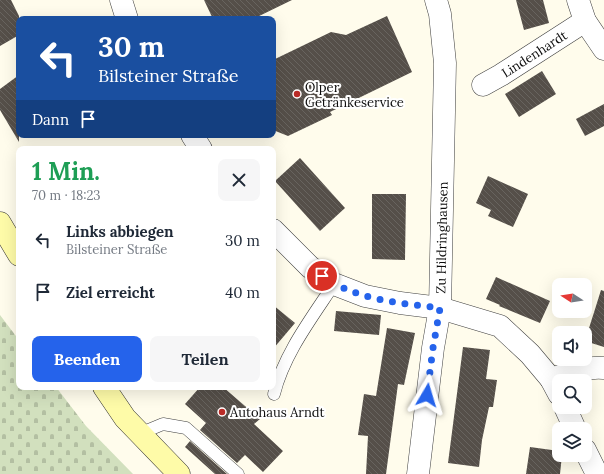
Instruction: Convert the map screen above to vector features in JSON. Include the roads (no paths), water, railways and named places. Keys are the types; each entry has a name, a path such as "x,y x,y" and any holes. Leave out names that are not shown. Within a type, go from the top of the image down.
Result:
{"street":[{"path":"121,0 127,16"},
{"name":"Zu Hildringhausen","path":"418,474 433,348 440,308 445,63 440,14 436,0"},
{"path":"578,0 585,21 604,49"},
{"name":"Lindenhardt","path":"482,85 501,75 585,21"},
{"path":"0,223 16,250"},
{"path":"276,233 310,267 334,284 365,296 400,303 440,308 500,326 530,354 552,382"},
{"path":"571,374 574,372 598,367 604,368"},
{"path":"106,390 125,418 179,474"},
{"path":"591,462 597,474"}],"lane":[{"path":"276,386 279,375 304,330 334,284"},
{"path":"274,394 275,390"},
{"path":"139,434 163,424 186,428 238,474"}],"place":[{"name":"Olper Getränkeservice","path":"297,94"},
{"name":"Autohaus Arndt","path":"222,412"}]}
